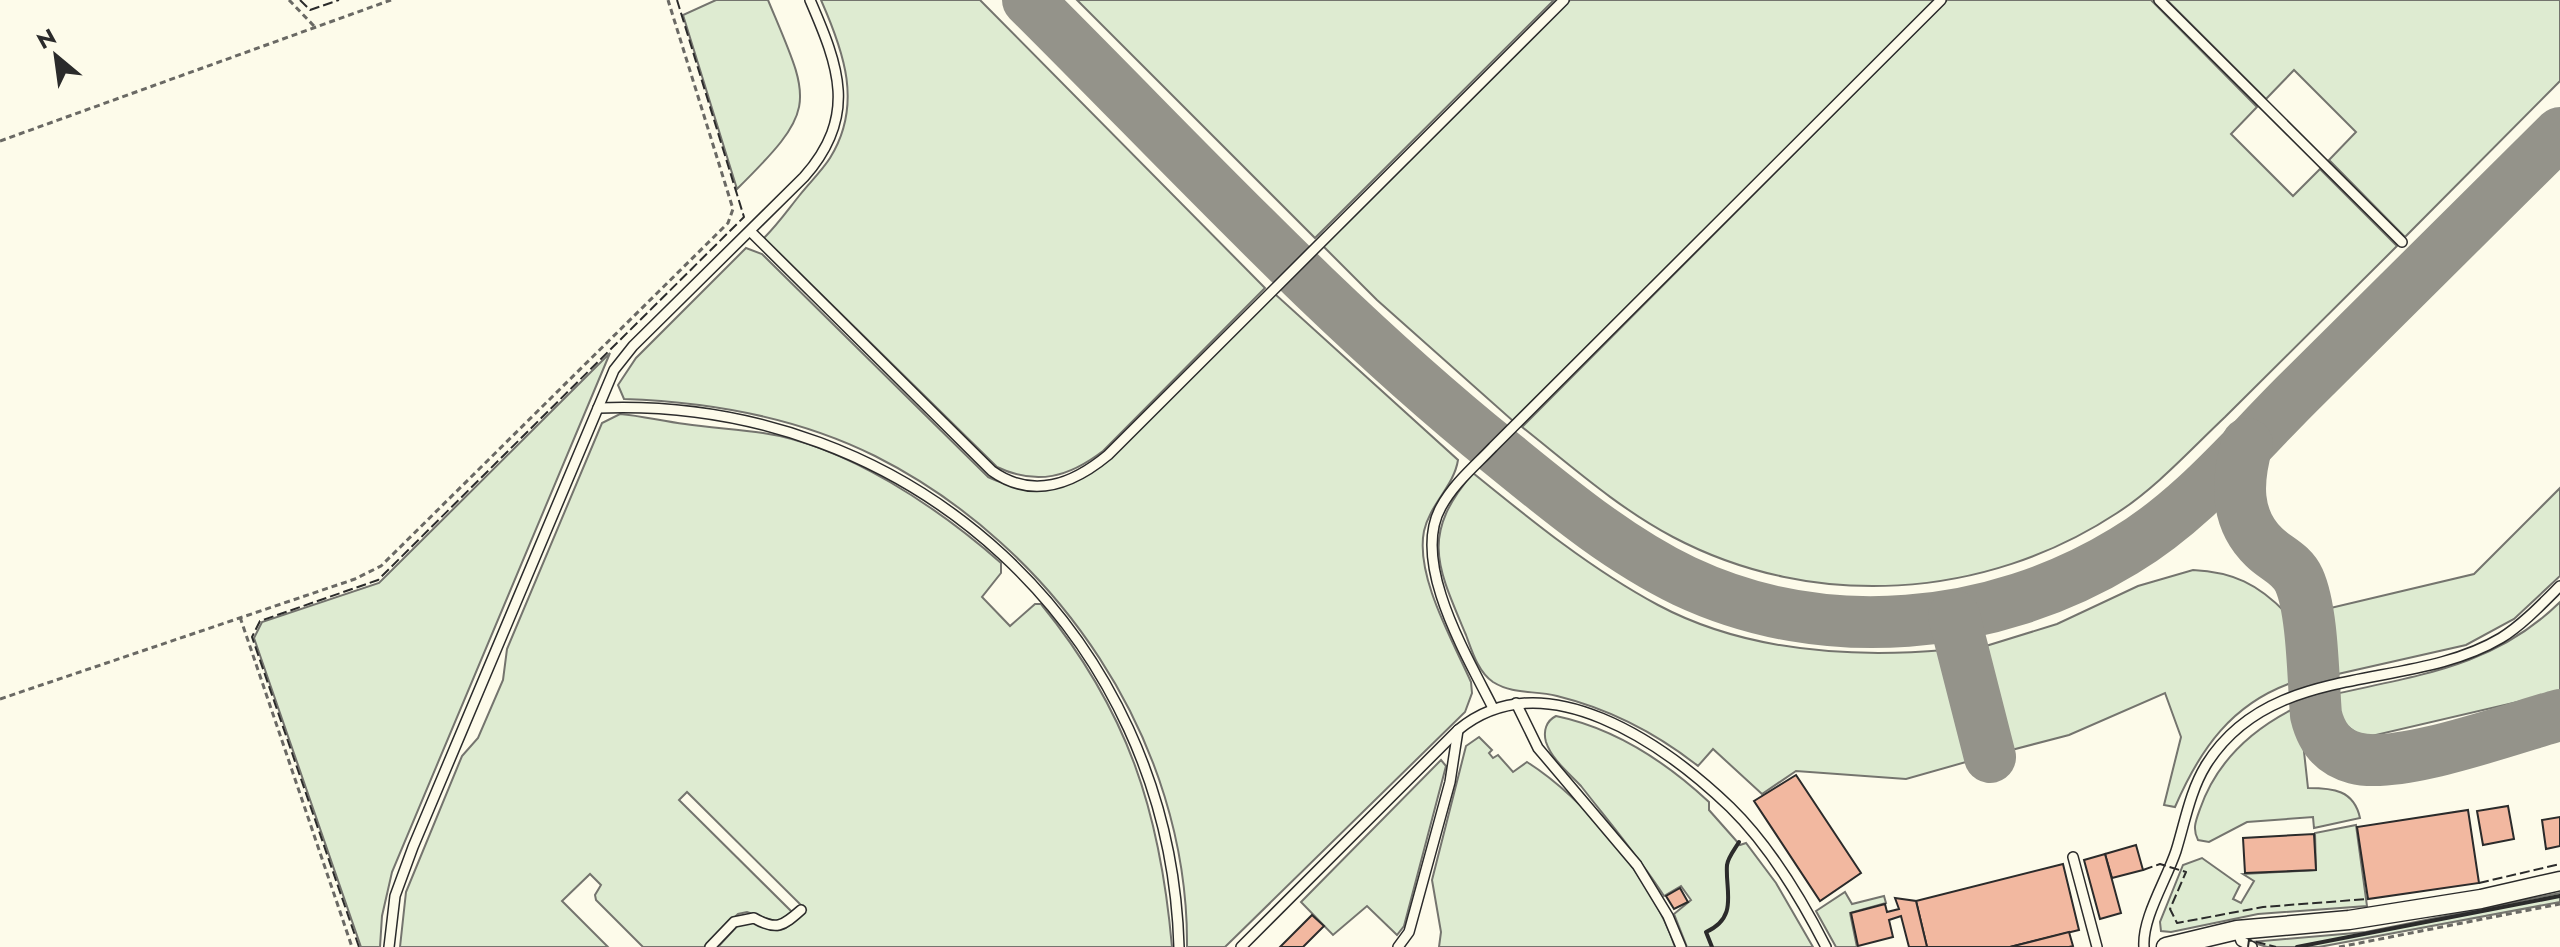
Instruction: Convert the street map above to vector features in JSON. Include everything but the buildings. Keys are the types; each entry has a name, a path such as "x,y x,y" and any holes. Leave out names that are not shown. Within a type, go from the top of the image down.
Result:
{"street":[{"path":"2166,947 2237,930 2364,918 2560,881"}],"lane":[{"path":"389,947 395,896 413,847 614,370 633,346 751,232 817,162 838,115 836,63 810,0"},
{"path":"751,232 992,471 1004,480 1027,485 1065,483 1084,475 1108,455 1564,0"},
{"path":"1493,708 1434,571 1432,530 1440,509 1455,486 1493,447 1941,0"},
{"path":"2159,0 2402,242"},
{"path":"598,408 715,414 772,426 826,444 868,461 940,503 1010,561 1043,595 1087,652 1121,710 1138,748 1167,847 1179,947"},
{"path":"2144,947 2146,920 2162,893 2196,785 2208,762 2240,726 2279,701 2457,657 2501,638 2560,586"},
{"path":"1516,703 1538,748 1637,865 1668,916 1681,947"},
{"path":"1241,947 1458,730 1493,708 1516,703 1546,703 1586,713 1623,728 1662,751 1730,808 1793,888 1826,947"},
{"path":"1398,947 1409,932 1450,782 1458,730"},
{"path":"2073,857 2097,947"},
{"path":"710,947 734,922 754,918 771,928 782,926 801,910"},
{"path":"2237,930 2241,941 2252,947"}],"path":[{"path":"289,0 315,27"},
{"path":"0,141 391,0"},
{"path":"0,699 355,579 381,566 728,223 733,209 668,0"},
{"path":"240,617 352,947"},
{"path":"2339,947 2560,904"}],"green space":[{"path":"716,0 768,0 799,83 800,102 795,120 764,162 737,189 683,15"},
{"path":"821,0 980,0 1265,288 1103,451 1078,467 1039,477 997,467 764,238 830,158 846,118 848,98 843,59"},
{"path":"1077,0 1554,0 1315,238"},
{"path":"1570,0 1937,0 1513,421 1377,300 1323,246"},
{"path":"1947,0 2151,0 2257,107 2231,134 2293,196 2320,169 2397,246 2146,492 2117,513 2066,542 2012,564 1955,578 1898,585 1840,585 1783,577 1727,561 1673,537 1614,499 1522,427"},
{"path":"2167,0 2560,0 2560,81 2405,237 2329,160 2356,132 2294,70 2266,99"},
{"path":"746,248 762,254 988,477 1013,486 1036,489 1060,486 1084,477 1275,294 1458,460 1452,478 1427,521 1423,549 1425,568 1437,608 1471,682 1472,693 1465,712 1225,947 1187,947 1182,870 1165,796 1137,725 1100,658 1054,597 1000,542 940,495 845,442 752,414 689,404 624,399 618,385 636,358"},
{"path":"610,353 392,872 382,916 380,947 361,947 254,638 262,622 379,583"},
{"path":"620,414 763,433 827,451 859,465 921,501 1001,563 1001,573 982,597 1010,626 1035,604 1041,604 1071,644 1118,724 1135,765 1159,851 1172,947 718,947 739,924 748,920 767,929 780,930 806,910 687,792 679,800 792,912 778,922 747,912 738,914 704,947 643,947 596,900 595,895 601,885 590,874 562,901 608,947 400,947 406,892 462,756 478,738 503,680 507,649 602,423"},
{"path":"1473,473 1586,560 1633,591 1691,620 1726,633 1798,648 1872,653 1945,650 1973,760 1906,779 1796,771 1762,794 1713,749 1698,766 1666,743 1614,715 1577,701 1516,691 1493,682 1483,673 1473,654 1447,589 1439,551 1445,515"},
{"path":"2560,488 2560,576 2514,619 2466,645 2329,676 2322,610 2474,574"},
{"path":"2193,570 2220,573 2244,581 2286,613 2294,682 2272,691 2236,715 2207,747 2175,807 2164,805 2181,737 2165,693 2069,735 2000,753 1973,650 2057,624 2138,586"},
{"path":"2560,602 2560,692 2363,738 2343,723 2331,695 2424,674 2481,655 2535,624"},
{"path":"2299,706 2308,788 2341,792 2348,796 2360,818 2314,828 2313,817 2247,822 2209,842 2198,840 2196,821 2216,775 2252,735"},
{"path":"1556,716 1598,729 1638,748 1675,773 1709,802 1709,810 1740,845 1746,843 1776,883 1813,947 1687,947 1674,914 1691,900 1681,886 1664,896 1613,826 1552,755 1545,730"},
{"path":"1479,737 1492,750 1489,753 1493,758 1498,755 1513,772 1527,762 1572,797 1594,819 1651,895 1675,947 1439,947 1441,932 1432,880 1466,746"},
{"path":"1441,760 1446,766 1404,926 1397,935 1367,906 1333,935 1301,902"},
{"path":"2356,825 2367,906 2258,914 2171,932 2161,931 2160,922 2183,865 2202,858 2240,885 2233,899 2241,903 2254,881 2243,874 2316,870 2315,833"},
{"path":"1845,892 1852,904 1884,896 1886,903 1850,913 1857,947 1836,947 1816,911"},
{"path":"2560,893 2560,902 2319,947 2267,947 2251,942 2366,932"}],"taxiway":[{"path":"1028,0 1317,290 1438,400 1566,505 1635,554 1684,581 1738,602 1793,615 1850,622 1907,621 1964,613 2020,599 2073,578 2148,535 2215,478 2560,133"},
{"path":"2247,444 2240,485 2243,511 2254,536 2292,569 2299,580 2310,627 2316,715 2324,736 2334,747 2355,758 2399,758 2456,746 2560,715"},
{"path":"1954,616 1990,757"}],"fence":[{"path":"300,0 310,10 339,0"},
{"path":"359,947 252,637 260,621 378,580 744,217 677,0"},
{"path":"2143,870 2160,864 2186,872 2170,909 2177,923 2263,907 2368,899"},
{"path":"2479,883 2560,864"},
{"path":"2248,947 2249,940 2276,947"}],"wall":[{"path":"1712,947 1706,932 1716,926 1727,911 1727,865 1739,842"},
{"path":"2297,947 2560,896"}]}
